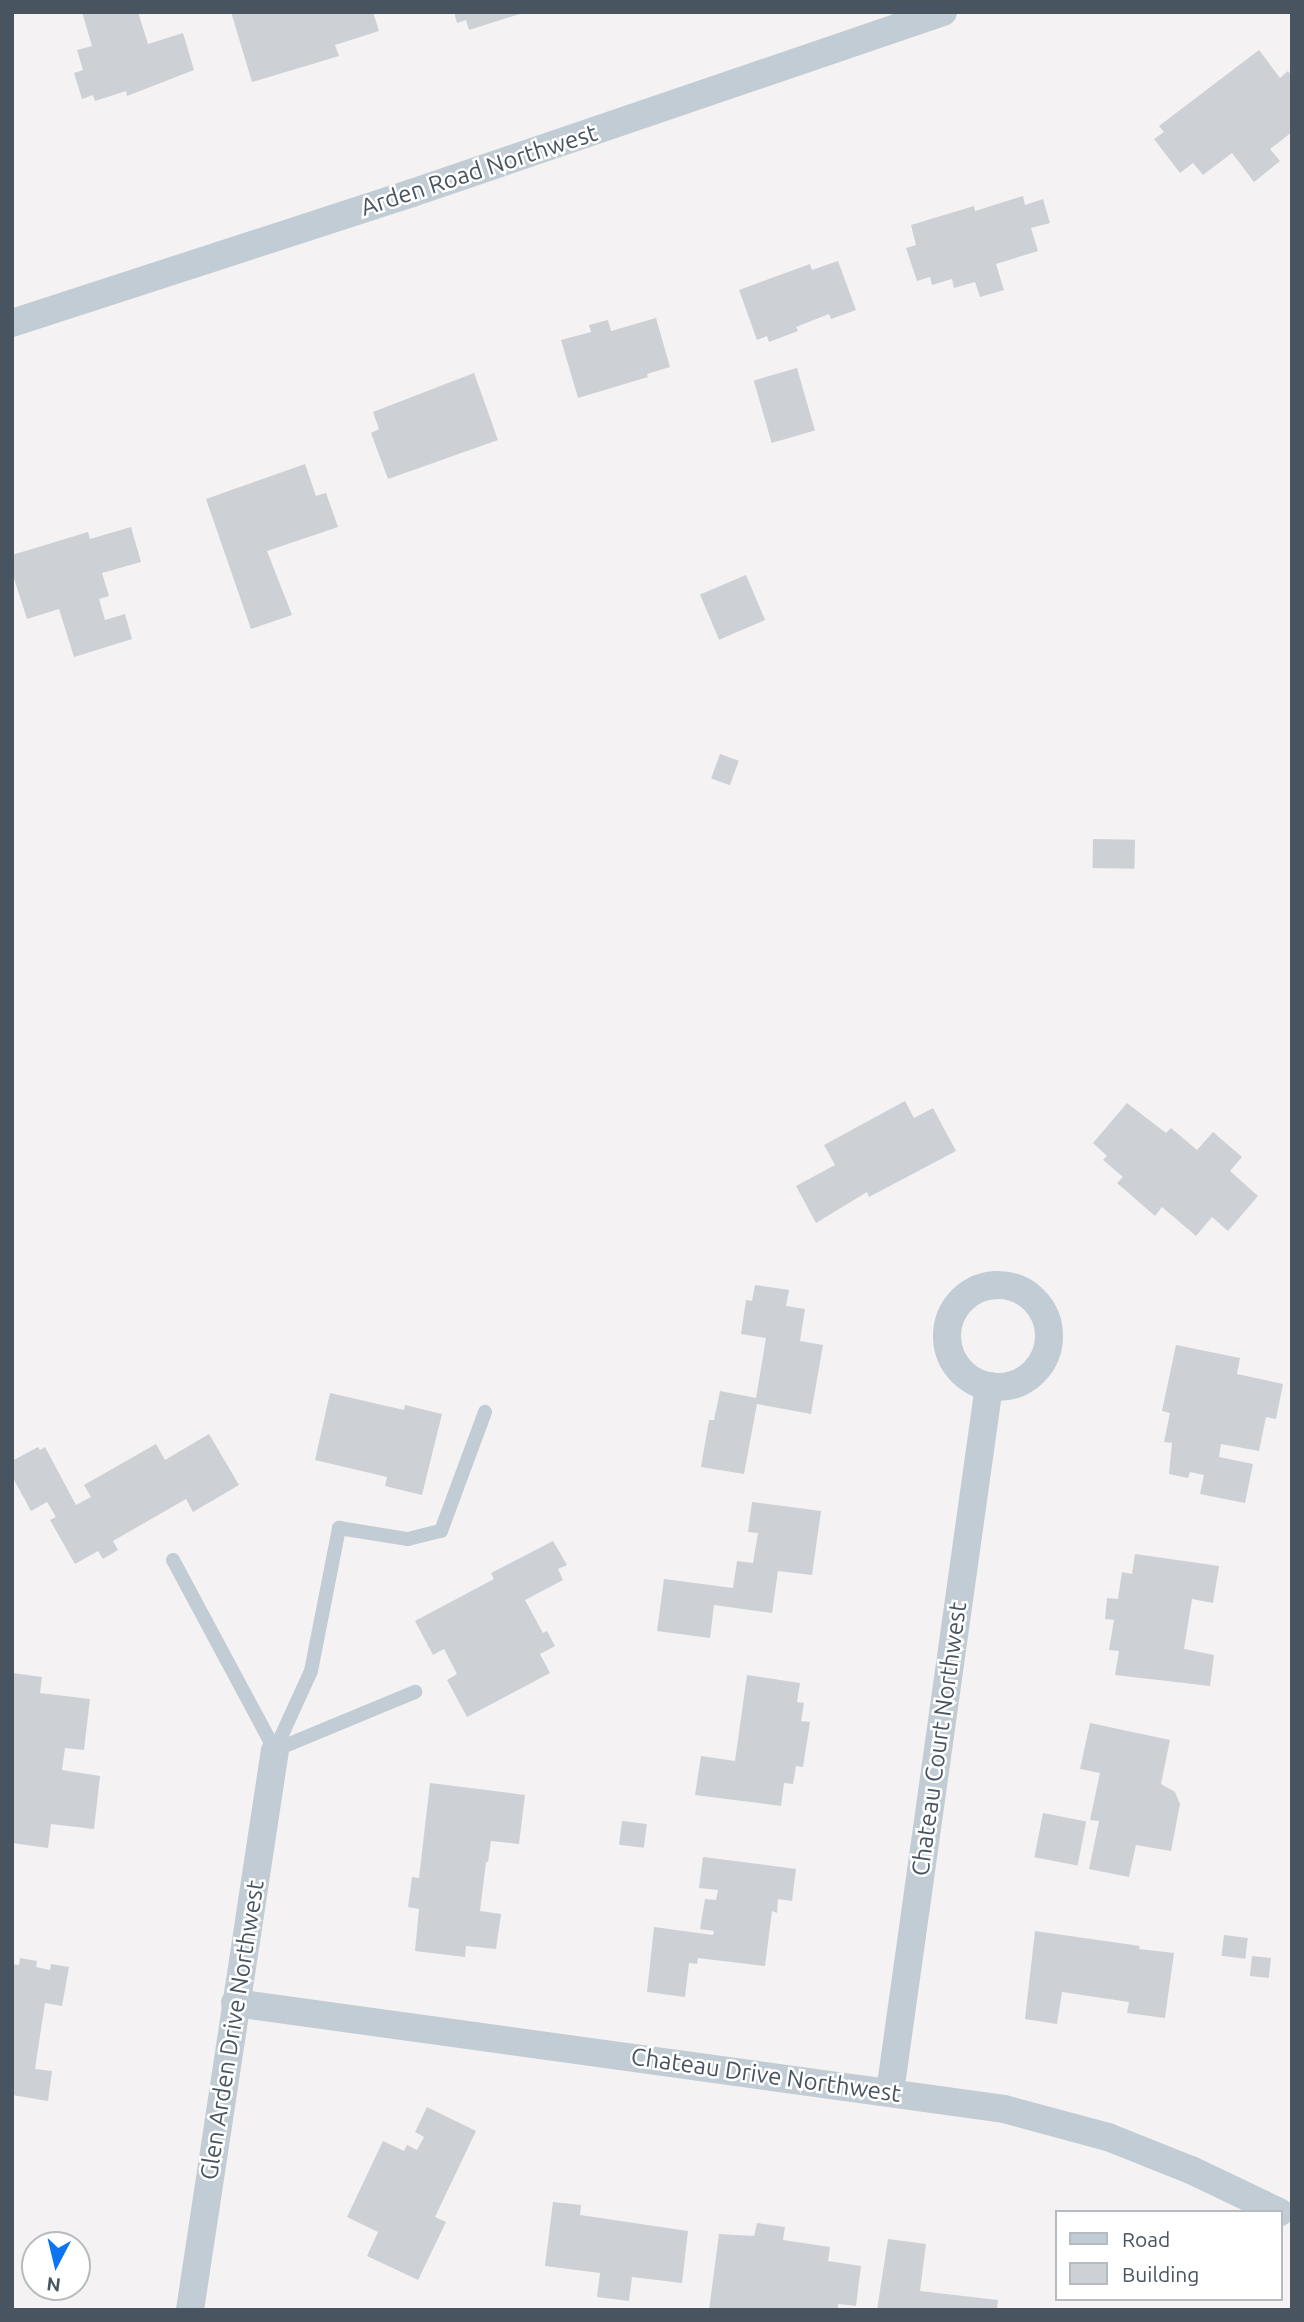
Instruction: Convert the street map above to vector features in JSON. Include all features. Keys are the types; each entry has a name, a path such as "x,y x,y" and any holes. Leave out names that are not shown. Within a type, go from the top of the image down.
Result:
{"street":[{"name":"Arden Road Northwest","path":"12,323 412,193 893,21 943,12"},
{"name":"Chateau Court Northwest","path":"890,2092 989,1386"},
{"name":"Glen Arden Drive Northwest","path":"190,2310 275,1750"},
{"name":"Chateau Drive Northwest","path":"235,2003 1004,2109 1108,2137 1191,2170 1276,2210"}],"lane":[{"path":"275,1750 311,1671 339,1528 408,1539 441,1531 485,1412"},
{"path":"173,1560 275,1750"},
{"path":"275,1750 415,1692"}],"building":[{"path":"82,12 138,12 148,44 183,33 194,70 127,96 126,91 95,101 93,95 82,99 74,73 83,70 77,50 92,46"},
{"path":"231,12 373,12 379,31 335,45 339,56 252,82"},
{"path":"454,12 523,13 469,30 466,20 457,23"},
{"path":"1259,50 1280,78 1288,71 1292,76 1292,132 1270,149 1280,161 1254,182 1232,153 1203,175 1193,163 1180,173 1154,139 1164,132 1159,126"},
{"path":"1023,196 1025,205 1043,199 1050,223 1031,228 1038,251 996,264 1004,290 980,297 975,282 954,288 952,279 932,285 930,277 917,281 906,248 916,245 911,225 974,206 975,211"},
{"path":"838,261 856,310 831,319 829,314 796,327 798,331 769,342 767,336 757,340 739,290 810,264 812,270"},
{"path":"656,318 670,367 647,374 648,377 578,398 561,340 591,332 589,325 608,320 611,331"},
{"path":"797,368 815,430 772,443 754,380"},
{"path":"474,373 498,440 388,479 371,433 379,429 373,412"},
{"path":"305,464 316,496 326,493 338,527 267,551 292,615 251,629 206,499"},
{"path":"131,527 141,562 102,573 109,596 99,599 105,620 125,614 132,639 74,657 59,609 27,619 12,572 12,555 88,532 90,539"},
{"path":"746,575 765,620 719,640 700,595"},
{"path":"720,754 739,761 730,785 711,778"},
{"path":"1093,839 1135,840 1134,869 1092,868"},
{"path":"905,1101 914,1118 933,1108 956,1151 869,1197 867,1192 816,1223 796,1186 835,1165 824,1145"},
{"path":"1127,1103 1166,1133 1171,1128 1197,1150 1213,1132 1242,1157 1230,1171 1258,1196 1228,1231 1212,1217 1196,1236 1162,1207 1155,1216 1117,1183 1123,1177 1103,1160 1107,1156 1093,1143"},
{"path":"755,1285 789,1290 786,1306 805,1309 800,1341 823,1345 811,1414 757,1404 744,1474 701,1467 709,1420 714,1420 720,1391 756,1398 766,1338 741,1334 746,1300 752,1301"},
{"path":"1176,1345 1240,1358 1237,1374 1283,1384 1276,1419 1266,1417 1259,1451 1221,1444 1219,1457 1253,1464 1245,1503 1200,1494 1204,1475 1190,1472 1188,1478 1169,1474 1172,1443 1164,1442 1170,1413 1162,1411"},
{"path":"330,1393 404,1410 405,1405 442,1414 422,1495 385,1486 387,1477 315,1460"},
{"path":"209,1434 239,1485 193,1512 186,1499 113,1541 118,1550 103,1559 98,1551 75,1564 50,1520 56,1517 47,1502 31,1511 12,1476 12,1461 38,1447 40,1450 45,1447 76,1505 91,1497 84,1485 156,1444 165,1460"},
{"path":"752,1502 821,1511 812,1575 778,1571 772,1613 714,1605 710,1638 657,1631 664,1579 733,1588 737,1561 753,1563 758,1533 748,1532"},
{"path":"553,1541 567,1565 558,1569 563,1580 525,1600 543,1633 547,1631 555,1646 540,1654 550,1673 467,1717 447,1680 457,1674 444,1649 433,1655 415,1621 494,1579 491,1573"},
{"path":"1135,1554 1219,1566 1213,1603 1192,1599 1184,1649 1214,1655 1210,1686 1115,1675 1119,1651 1109,1650 1114,1620 1105,1619 1107,1598 1118,1599 1122,1572 1132,1574"},
{"path":"12,1673 42,1677 40,1693 90,1699 84,1750 65,1748 62,1770 100,1776 94,1829 51,1824 48,1848 12,1843"},
{"path":"747,1675 800,1683 797,1702 804,1703 801,1721 810,1722 803,1767 796,1766 793,1784 784,1783 781,1806 695,1795 701,1756 735,1761"},
{"path":"1090,1723 1170,1740 1161,1784 1175,1792 1180,1804 1171,1851 1136,1845 1129,1877 1089,1869 1099,1821 1090,1820 1100,1773 1080,1769"},
{"path":"430,1783 525,1795 519,1844 491,1841 486,1862 480,1911 501,1914 496,1949 466,1946 465,1957 415,1951 419,1909 408,1907 412,1877 419,1878"},
{"path":"1043,1813 1086,1821 1078,1866 1034,1857"},
{"path":"622,1821 647,1824 644,1848 619,1845"},
{"path":"703,1857 796,1869 792,1901 778,1899 777,1913 772,1911 765,1966 698,1958 697,1964 689,1963 685,1997 647,1992 654,1927 713,1935 714,1931 700,1929 705,1899 716,1900 718,1890 699,1888"},
{"path":"1035,1931 1174,1953 1165,2018 1127,2013 1129,2002 1062,1992 1057,2024 1025,2019"},
{"path":"1224,1935 1248,1938 1245,1959 1221,1956"},
{"path":"1252,1956 1271,1958 1269,1978 1250,1976"},
{"path":"20,1958 37,1961 36,1967 50,1970 51,1964 69,1967 62,2006 45,2003 35,2069 52,2071 48,2101 12,2095 12,1964 19,1965"},
{"path":"427,2107 476,2131 435,2217 446,2222 418,2280 367,2256 378,2232 347,2217 383,2141 404,2151 407,2145 417,2150 424,2137 415,2132"},
{"path":"553,2202 581,2205 580,2215 688,2231 682,2283 632,2277 629,2301 597,2297 600,2273 545,2266"},
{"path":"757,2223 785,2227 783,2240 830,2247 828,2261 861,2266 856,2306 838,2304 838,2310 709,2310 719,2234 754,2236"},
{"path":"888,2239 926,2244 920,2291 998,2300 997,2310 877,2310"}]}
